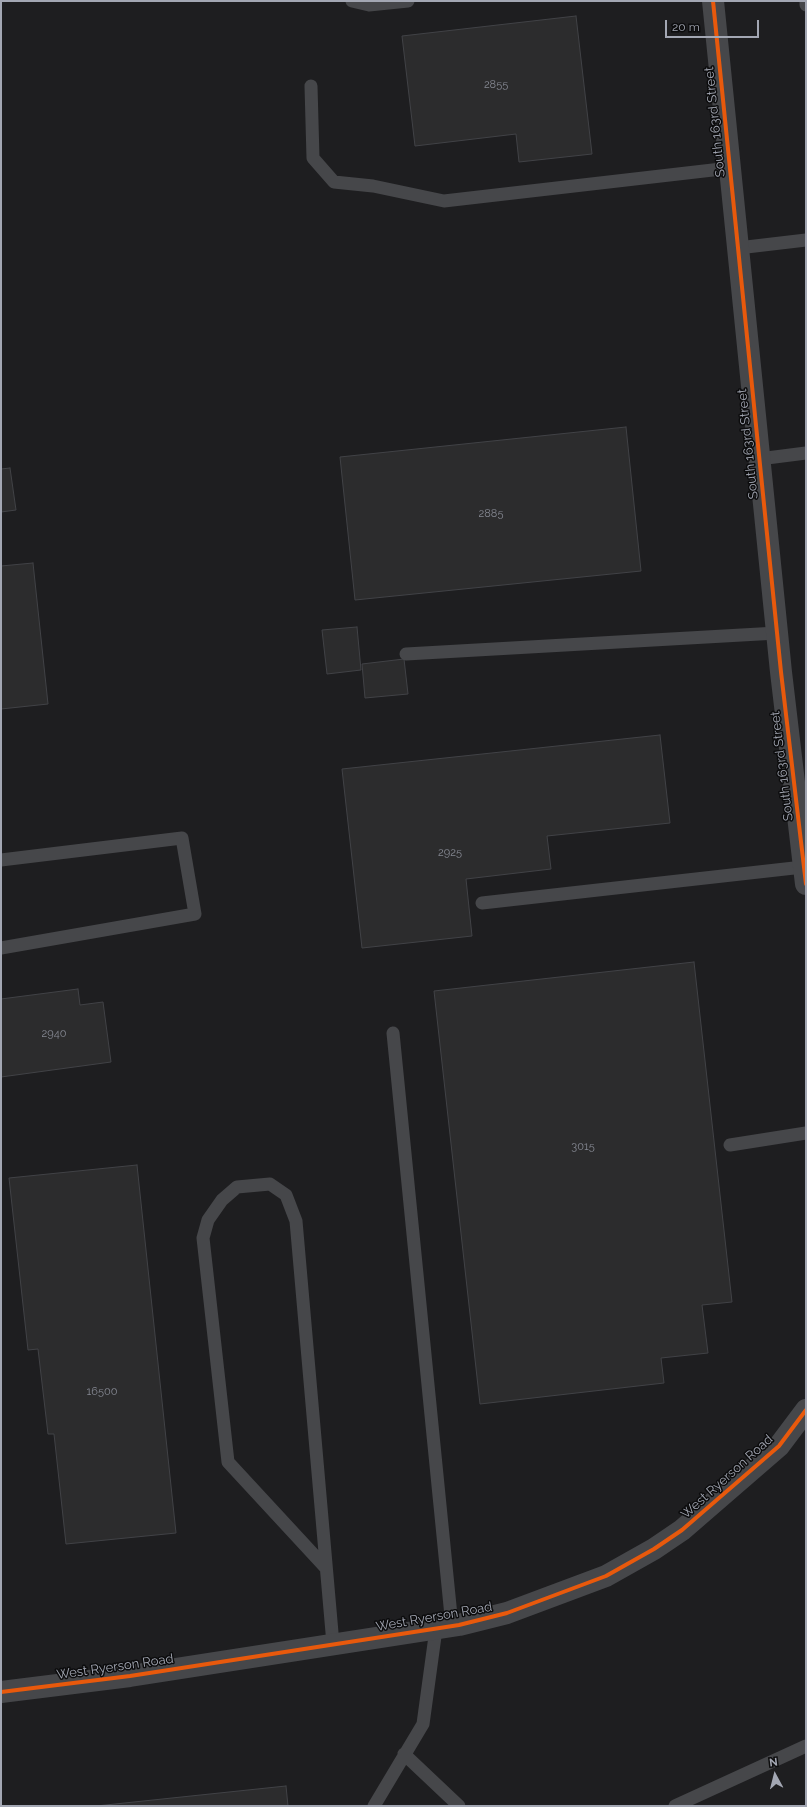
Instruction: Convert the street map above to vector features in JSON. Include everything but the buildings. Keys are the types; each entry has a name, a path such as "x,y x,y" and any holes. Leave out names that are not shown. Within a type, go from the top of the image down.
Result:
{"street":[{"name":"South 163rd Street","path":"713,1 777,633 805,876"},
{"name":"West Ryerson Road","path":"1,1692 130,1676 444,1627 507,1613 606,1576 654,1549 682,1530 779,1446 806,1410"}],"lane":[{"path":"352,1 369,5 408,1"},
{"path":"311,86 313,158 334,182 373,186 444,201 730,168"},
{"path":"738,248 806,240"},
{"path":"760,459 806,453"},
{"path":"406,654 777,633"},
{"path":"1,860 182,838 195,914 1,948"},
{"path":"482,903 805,876"},
{"path":"374,1806 423,1724 444,1627 393,1033"},
{"path":"730,1145 806,1133"},
{"path":"326,1568 228,1462 203,1238 208,1220 222,1200 237,1187 270,1184 286,1195 296,1221 333,1644"},
{"path":"675,1806 806,1746"},
{"path":"404,1754 459,1806"}],"shaded area":[{"path":"1,1 806,1 806,1806 1,1806"}],"cycle path":[{"path":"713,1 781,672 806,884"},
{"path":"1,1692 130,1676 459,1625 507,1613 606,1576 654,1549 682,1530 779,1446 806,1410"}]}
